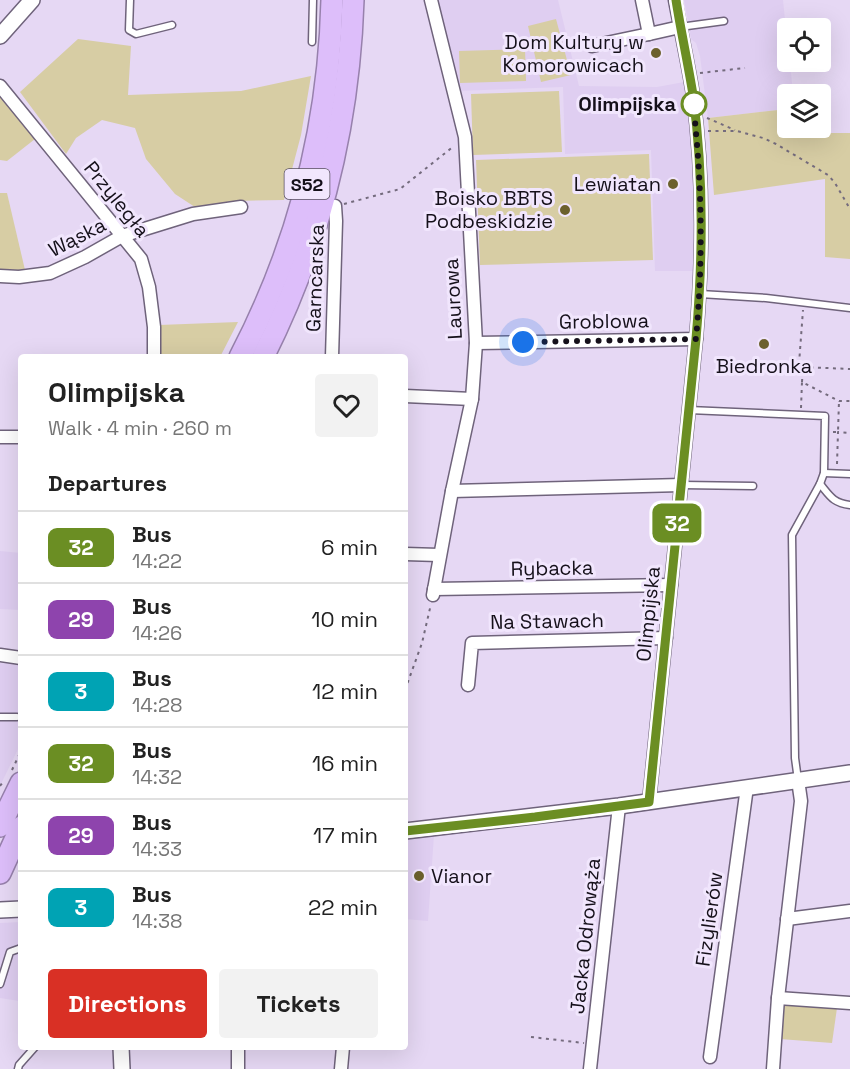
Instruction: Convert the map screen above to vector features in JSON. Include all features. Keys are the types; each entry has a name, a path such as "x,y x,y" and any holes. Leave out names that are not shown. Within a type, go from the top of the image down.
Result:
{"highway":[{"name":"S52","path":"241,354 284,258 311,168 327,74 332,0"},
{"name":"S52","path":"263,354 302,267 330,175 341,125 347,78 352,29 352,0"},
{"path":"0,826 6,783"},
{"path":"0,873 18,834"}],"street":[{"path":"0,36 32,0"},
{"name":"Laurowa","path":"430,0 465,137 476,343 472,399 439,555 434,592"},
{"path":"642,0 650,34"},
{"name":"Olimpijska","path":"649,802 700,294 701,229 698,145 693,94 675,0"},
{"path":"592,46 680,27"},
{"name":"Przyległa","path":"0,86 141,259 149,287 154,327 154,354"},
{"name":"Garncarska","path":"332,354 335,206"},
{"name":"Wąska","path":"0,276 19,277 50,273 122,236 194,214 241,207"},
{"name":"Groblowa","path":"476,343 696,339"},
{"path":"408,396 472,399"},
{"path":"0,437 18,437"},
{"path":"452,491 681,485"},
{"path":"408,554 439,555"},
{"name":"Rybacka","path":"434,592 671,585"},
{"name":"Na Stawach","path":"468,685 472,643 666,638"},
{"path":"0,655 18,658"},
{"path":"408,831 619,807 850,772"},
{"path":"773,1069 778,998 801,801 798,780"},
{"name":"Fizylierów","path":"710,1057 747,787"},
{"name":"Jacka Odrowąża","path":"590,1069 619,807"},
{"path":"0,909 18,909"},
{"path":"787,919 850,911"},
{"path":"778,998 850,1003"},
{"path":"122,1050 122,1069"},
{"path":"238,1050 238,1069"},
{"path":"341,1069 343,1050"}],"lane":[{"path":"130,0 129,30 136,34 172,26"},
{"path":"312,42 314,0"},
{"path":"680,27 724,21"},
{"path":"700,294 766,298 850,308"},
{"path":"689,411 825,416 824,472 820,484 792,535 794,748 798,780"},
{"path":"824,472 850,474"},
{"path":"820,484 832,499 850,505"},
{"path":"681,485 753,486"},
{"path":"0,717 17,717"},
{"path":"0,984 10,952 18,949"},
{"path":"18,1069 32,1050"}],"path":[{"path":"700,74 745,68"},
{"path":"705,117 712,122 776,144 828,175 839,188 850,209"},
{"path":"705,132 737,130"},
{"name":"Garncarska","path":"335,206 400,189 465,137"},
{"path":"801,415 803,310"},
{"path":"784,366 784,364 850,369"},
{"path":"802,382 839,401 849,401"},
{"path":"837,473 839,401"},
{"path":"825,431 850,433"},
{"path":"408,682 422,644 434,592"},
{"path":"6,783 18,757"},
{"path":"531,1037 592,1044"}],"shaded area":[{"path":"436,0 558,0 579,86 657,87 684,82 691,131 697,229 695,271 655,271 651,150 565,154 563,87 457,91"},
{"path":"684,0 783,0 785,18 777,18 777,72 791,72 792,84 777,84 777,110 708,118 700,56 696,43 691,39"},
{"path":"556,19 571,75 541,82 528,26"},
{"path":"78,39 131,46 128,95 241,91 311,76 301,135 284,200 234,201 198,209 175,194 146,159 135,128 102,120 76,138 66,154 20,92"},
{"path":"525,49 526,81 460,83 459,51"},
{"path":"559,91 562,152 473,155 471,94"},
{"path":"0,97 35,139 7,161 0,160"},
{"path":"777,110 777,138 831,138 831,133 850,133 850,259 825,257 825,179 714,195 708,118"},
{"name":"Boisko BBTS Podbeskidzie","path":"649,154 653,260 480,265 476,160"},
{"path":"0,193 7,193 25,270 0,270"},
{"path":"238,322 222,354 160,354 159,325"},
{"path":"0,551 18,553 18,610 0,609"},
{"path":"0,663 18,665 18,749 0,786"},
{"path":"434,835 428,921 408,919 408,838"},
{"path":"18,922 18,1001 0,998 0,923"},
{"path":"783,1003 837,1008 832,1043 780,1039"}],"bus line":[{"name":"32","path":"408,831 649,802 701,278 698,145 693,94 676,0"}],"place":[{"name":"Dom Kultury w Komorowicach","path":"656,53"},
{"name":"Olimpijska","path":"694,104"},
{"name":"Lewiatan","path":"673,184"},
{"name":"Boisko BBTS Podbeskidzie","path":"565,210"},
{"name":"Biedronka","path":"764,344"},
{"name":"Vianor","path":"419,876"}],"route":[{"path":"523,342 696,339 701,278 701,229 699,161 694,104"}]}
